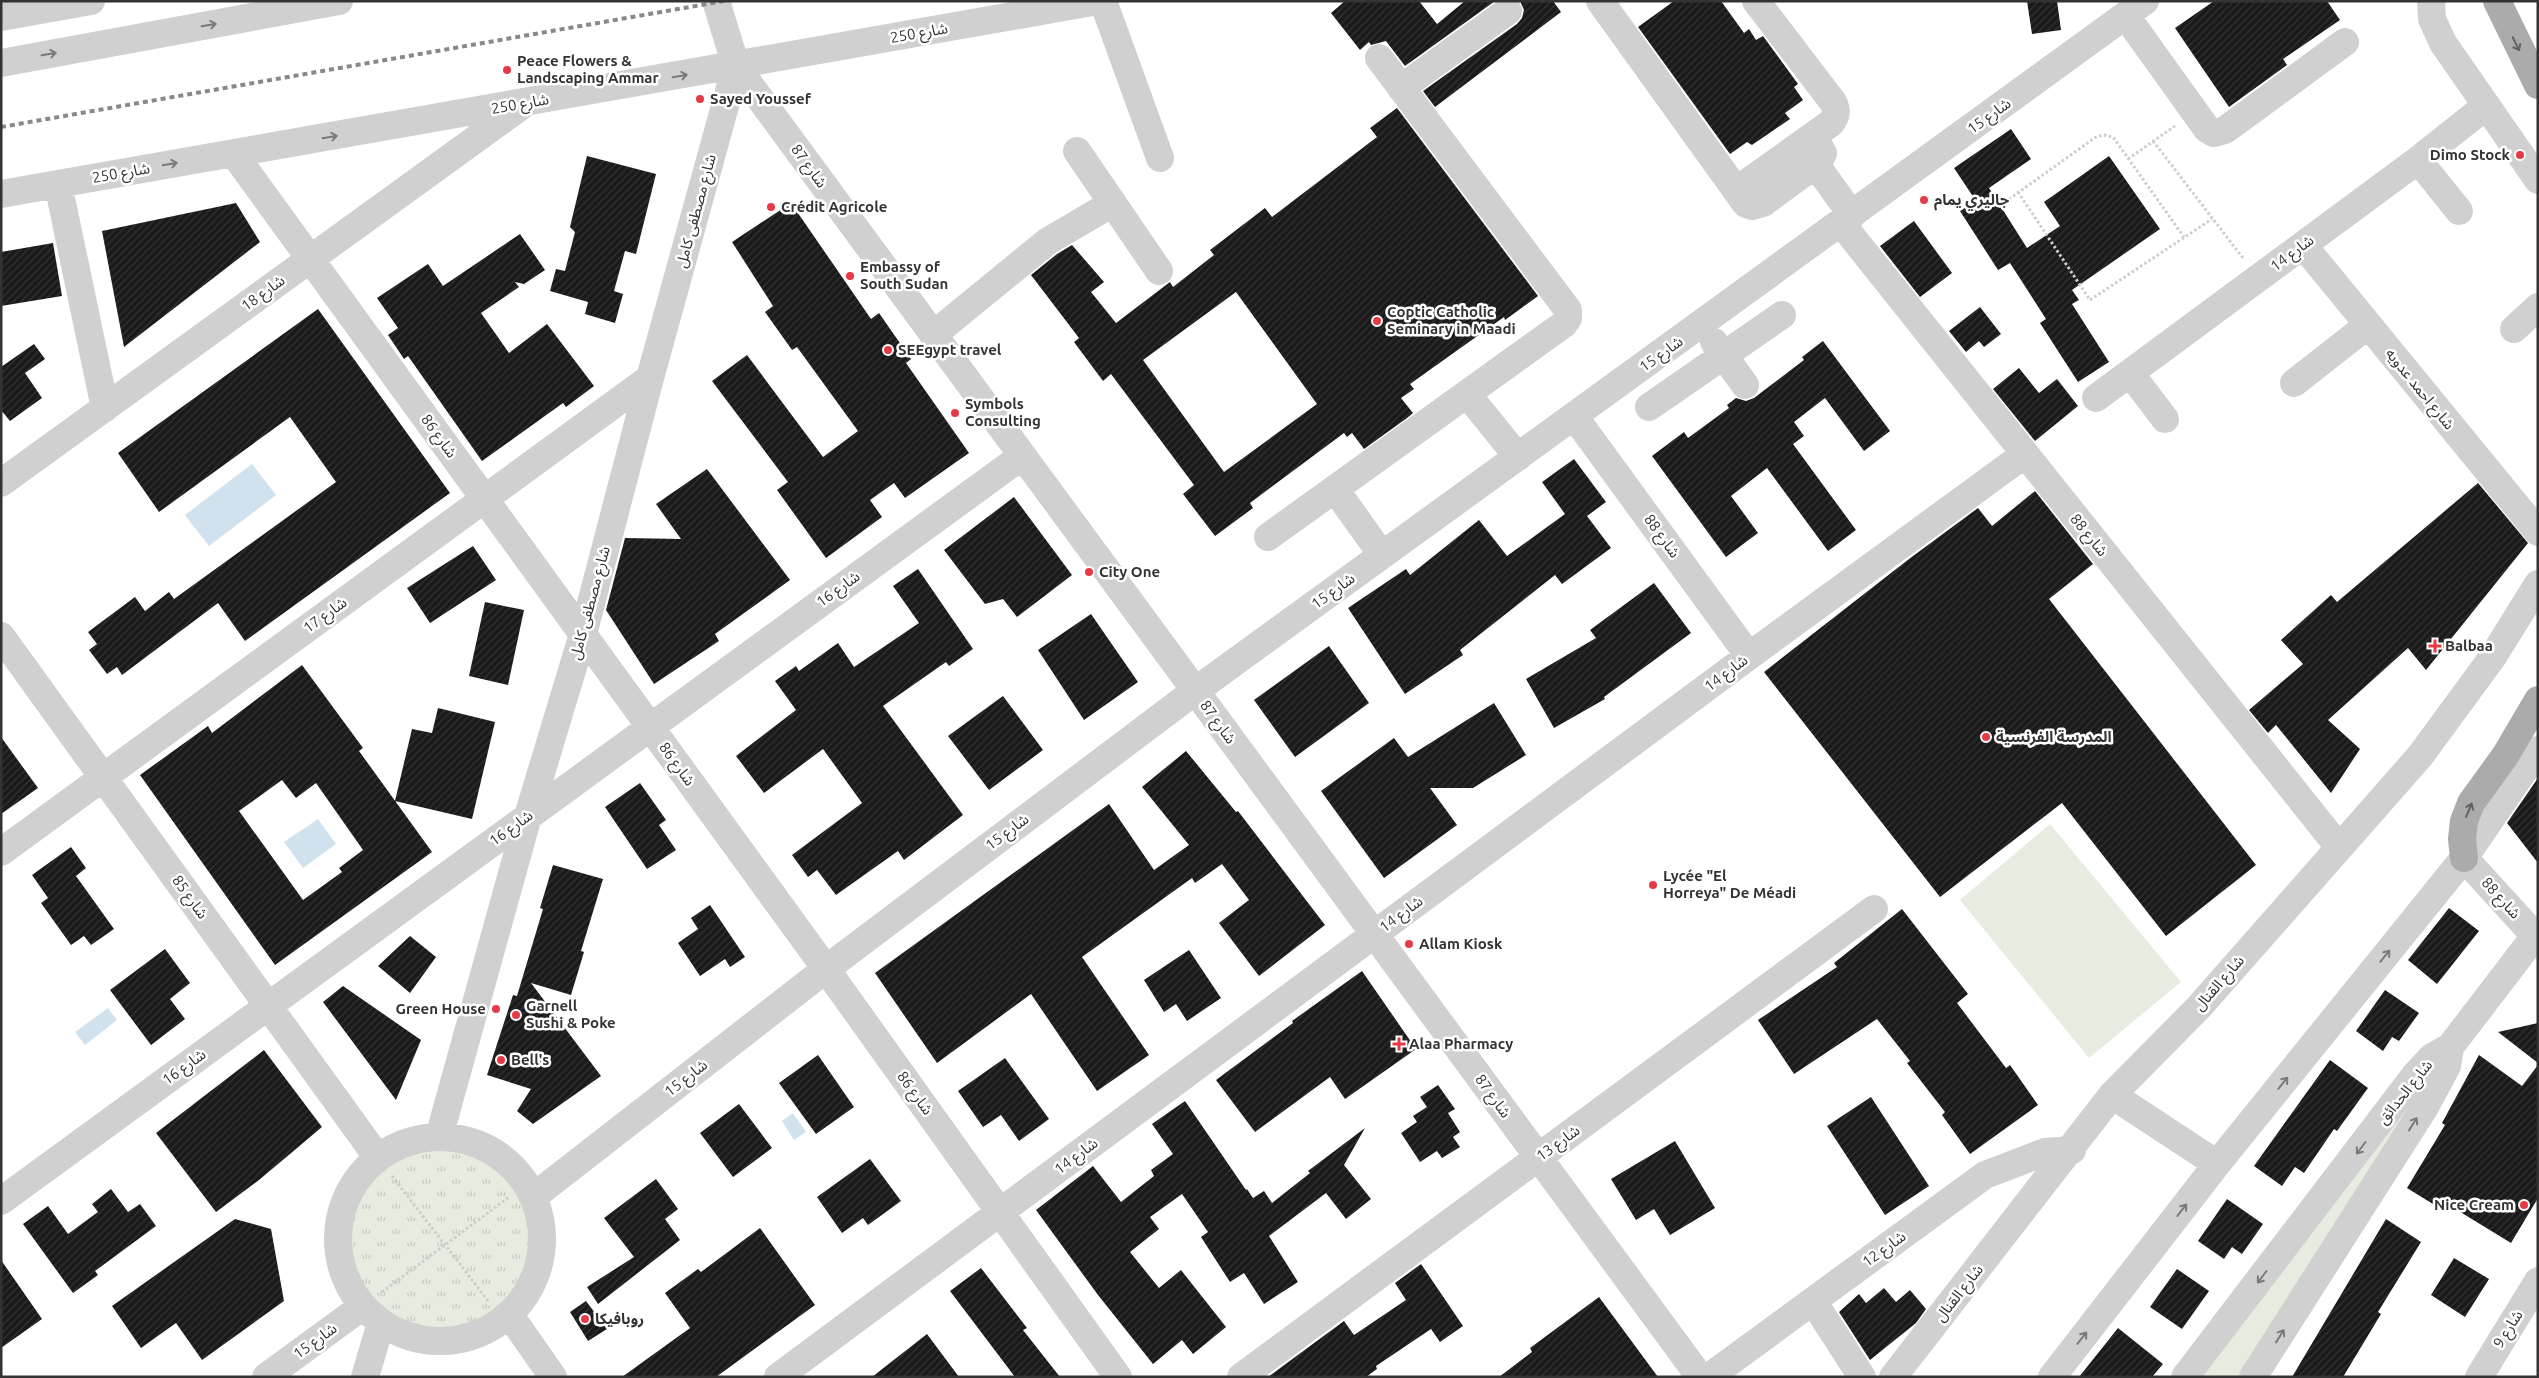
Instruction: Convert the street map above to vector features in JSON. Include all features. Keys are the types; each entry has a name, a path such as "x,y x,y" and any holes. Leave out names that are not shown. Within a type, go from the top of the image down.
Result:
{"main road":[{"path":"2497,1 2538,85"},
{"path":"2464,858 2462,839 2464,821 2471,803 2505,756 2538,700"}],"street":[{"path":"1,18 39,6 91,1"},
{"path":"1,63 339,1"},
{"path":"716,1 736,66"},
{"name":"شارع 250","path":"1,194 1098,1"},
{"path":"1103,1 1160,158"},
{"path":"1600,1 1746,204 1758,206 1816,165 1823,154 1813,136"},
{"path":"1737,190 1831,123 1836,117 1836,109 1756,1"},
{"path":"2432,1 2432,19 2436,32 2538,180"},
{"path":"2136,9 2195,112 2207,129 2214,133 2222,132 2345,42"},
{"name":"شارع 15","path":"529,1191 1195,691 2136,9"},
{"path":"1401,88 1508,11"},
{"path":"1268,537 1564,324 1568,318 1568,310 1379,58"},
{"name":"شارع 87","path":"736,66 1700,1377"},
{"name":"شارع مصطفى كامل","path":"439,1137 528,816 583,634 650,378 736,66"},
{"name":"شارع 18","path":"1,483 525,103"},
{"name":"شارع 14","path":"2096,398 2418,160 2486,106"},
{"path":"1077,151 1159,271"},
{"name":"شارع 86","path":"234,154 826,969 1118,1377"},
{"path":"2418,160 2458,211"},
{"name":"شارع 88","path":"1816,165 1846,219 2024,454 2338,846"},
{"path":"58,184 105,408"},
{"path":"933,335 1048,240 1113,203"},
{"name":"شارع احمد عدويه","path":"2303,246 2538,532"},
{"path":"2514,329 2538,307"},
{"path":"1649,408 1782,316"},
{"path":"1701,325 1745,385"},
{"path":"2294,383 2368,325"},
{"path":"2130,373 2165,419"},
{"name":"شارع 17","path":"1,852 650,378"},
{"path":"1468,394 1518,457"},
{"name":"شارع 88","path":"1574,416 1749,656"},
{"name":"شارع 14","path":"778,1377 2024,454"},
{"name":"شارع 16","path":"1,1201 1022,456"},
{"path":"1335,489 1382,555"},
{"name":"شارع القنال","path":"1893,1377 2072,1150 2112,1095 2199,1007 2338,846 2420,756 2492,658 2538,584"},
{"name":"شارع 85","path":"1,636 378,1158"},
{"path":"2052,1377 2217,1164 2464,858 2538,750"},
{"name":"شارع 88","path":"2464,858 2536,937"},
{"name":"شارع 13","path":"1241,1377 1874,909"},
{"path":"2450,1047 2536,937"},
{"name":"شارع الحدائق","path":"2185,1377 2416,1074 2432,1057 2450,1047"},
{"name":"شارع الحدائق","path":"2254,1377 2433,1093 2447,1066 2450,1047"},
{"path":"2112,1095 2217,1164"},
{"path":"439,1137 468,1141 495,1153 517,1172 529,1191 540,1217 542,1238 540,1260 534,1280 524,1298 506,1317 487,1330 460,1340 433,1341 406,1336 372,1314 345,1274 338,1238 346,1202 354,1186 378,1158 410,1142 439,1137"},
{"name":"شارع 12","path":"1709,1377 1985,1175 2045,1152 2072,1150"},
{"name":"شارع 9","path":"2479,1377 2538,1282"},
{"path":"1813,1301 1862,1377"},
{"path":"365,1377 372,1314"},
{"name":"شارع 15","path":"266,1377 372,1314"},
{"path":"506,1317 553,1377"}],"path":[{"path":"2128,159 2195,112"},
{"path":"2005,202 2096,137 2104,135 2113,138 2184,237"},
{"path":"2153,141 2259,278"},
{"path":"2018,192 2090,300 2212,219"},
{"path":"378,1158 445,1245 506,1317"},
{"path":"372,1314 445,1245 529,1191"}],"green space":[{"path":"2050,824 2181,982 2089,1058 1960,900"},
{"path":"2434,1071 2361,1195 2239,1377 2198,1377"},
{"path":"428,1147 446,1147 473,1154 503,1174 523,1204 530,1231 530,1249 523,1276 503,1306 473,1326 446,1333 428,1333 410,1329 393,1322 378,1312 365,1299 355,1284 348,1267 344,1249 344,1231 348,1213 355,1196 365,1181 378,1168 393,1158 410,1151"}],"water":[{"path":"252,464 276,495 209,546 185,515"},
{"path":"318,819 336,844 303,868 284,842"},
{"path":"108,1008 117,1020 85,1045 75,1032"},
{"path":"793,1113 806,1132 794,1140 782,1121"}],"building":[{"path":"1345,1 1419,1 1437,24 1465,1 1495,1 1405,66 1386,41 1371,45 1369,42 1360,50 1331,13"},
{"path":"1520,1 1553,1 1561,12 1435,107 1423,91 1517,24 1522,18 1524,10"},
{"path":"1674,1 1721,1 1744,33 1749,29 1756,40 1763,36 1798,84 1794,87 1803,100 1785,113 1790,119 1752,145 1747,142 1730,154 1638,27"},
{"path":"2027,1 2057,1 2061,30 2032,34"},
{"path":"2214,1 2327,1 2340,20 2283,59 2287,65 2229,107 2175,28"},
{"name":"Coptic Catholic Seminary in Maadi","path":"1397,108 1538,296 1505,320 1504,317 1410,384 1414,389 1401,398 1413,413 1407,418 1364,449 1352,433 1347,437 1344,433 1250,503 1253,508 1215,536 1183,494 1194,485 1111,374 1103,381 1074,342 1079,338 1031,275 1057,254 1072,245 1104,282 1091,292 1116,323 1170,282 1173,287 1214,255 1210,250 1265,208 1272,217 1377,137 1370,128","holes":["1236,292 1317,404 1224,472 1143,360"]},
{"path":"2011,129 2031,159 1989,188 2027,248 2060,226 2044,202 2109,156 2160,229 2072,290 2079,300 2072,304 2109,362 2078,382 2040,323 2046,319 2010,263 1998,270 1960,211 1976,201 1954,168"},
{"path":"587,156 656,174 636,254 625,251 614,291 623,294 615,323 585,314 588,302 550,291 556,269 565,271 575,232 570,227"},
{"path":"236,203 260,242 124,347 102,231"},
{"path":"791,203 871,319 879,313 911,359 906,363 969,453 905,498 894,483 870,500 882,517 826,558 777,490 788,482 712,381 747,355 823,457 858,431 797,347 792,350 765,312 773,306 732,242"},
{"path":"1914,221 1952,273 1920,297 1880,246"},
{"path":"520,234 545,270 524,284 515,282 519,287 481,313 509,353 547,324 594,386 566,407 563,403 482,461 408,356 404,359 388,335 398,328 377,298 428,264 443,286"},
{"path":"53,243 62,296 1,306 1,252"},
{"path":"1980,307 2001,334 1984,347 1979,341 1966,352 1949,331"},
{"path":"318,309 450,493 245,641 218,603 122,675 117,667 107,674 89,650 97,644 88,632 135,597 145,611 169,592 174,599 336,482 290,417 159,512 118,453"},
{"path":"1823,341 1890,431 1864,451 1825,398 1794,422 1804,436 1793,444 1856,530 1828,551 1767,468 1731,496 1758,533 1726,557 1652,456 1684,432 1688,438 1729,408 1727,405 1736,398 1746,401 1754,398 1804,360 1802,357"},
{"path":"34,344 45,359 25,373 42,398 10,421 1,410 1,367"},
{"path":"2019,368 2039,393 2057,379 2078,406 2035,441 1993,389"},
{"path":"1574,459 1606,502 1587,516 1611,548 1562,584 1555,575 1460,650 1463,655 1405,694 1348,608 1406,569 1410,575 1479,520 1507,556 1565,514 1542,482"},
{"path":"707,469 790,580 715,634 719,641 654,684 606,610 625,538 681,539 656,504"},
{"path":"2478,483 2528,543 2426,670 2408,648 2328,720 2360,749 2331,793 2276,725 2268,733 2249,710 2303,664 2281,640 2331,595 2337,602"},
{"name":"المدرسة الفرنسية","path":"2035,491 2093,564 2049,599 2256,865 2166,936 2062,803 1940,897 1764,672 1978,508 1992,526"},
{"path":"1014,497 1072,575 1017,617 1003,599 985,604 944,550"},
{"path":"473,546 496,580 430,623 407,588"},
{"path":"918,569 973,649 949,666 946,662 883,706 963,815 904,860 898,851 836,895 817,870 808,877 792,855 862,803 823,749 764,793 736,756 796,710 775,681 796,666 799,671 838,643 854,667 919,623 893,586"},
{"path":"1654,583 1691,633 1604,697 1605,699 1554,728 1526,679 1596,638 1590,630"},
{"path":"485,602 524,610 508,685 469,676"},
{"path":"1091,614 1138,682 1084,720 1038,650"},
{"path":"1329,646 1369,703 1295,757 1254,700"},
{"path":"302,665 363,748 359,751 432,852 275,965 140,775 208,726 212,733","holes":["282,780 296,798 316,783 363,850 339,868 342,872 303,900 239,811"]},
{"path":"1003,696 1043,750 989,790 948,736"},
{"path":"1494,703 1526,755 1473,788 1430,788 1457,825 1384,878 1321,791 1394,738 1408,757"},
{"path":"438,708 495,722 472,819 395,801 412,729 432,733"},
{"path":"1,737 38,788 1,814"},
{"path":"1186,751 1236,812 1238,811 1325,925 1259,976 1219,923 1249,900 1222,864 1195,883 1192,878 1082,957 1149,1055 1097,1091 1031,994 937,1063 875,973 1109,804 1154,870 1189,845 1142,787"},
{"path":"2538,778 2538,863 2507,823"},
{"path":"640,783 666,820 659,825 676,850 647,869 605,807"},
{"path":"71,847 86,868 76,876 114,929 91,945 84,936 71,945 41,903 48,898 32,875"},
{"path":"553,865 603,879 581,951 584,952 571,995 531,983 601,1076 533,1124 517,1111 531,1089 487,1075 513,995 517,996 543,909 540,908"},
{"path":"710,905 745,957 730,967 725,959 700,976 678,943 698,929 691,918"},
{"path":"2449,908 2479,931 2437,984 2408,960"},
{"path":"1902,909 1968,994 1957,1003 2006,1068 2010,1065 2038,1105 1970,1154 1942,1115 1945,1112 1907,1063 1910,1061 1877,1019 1794,1074 1758,1020 1837,967 1834,963"},
{"path":"410,936 436,957 410,993 378,966"},
{"path":"165,949 190,983 170,999 185,1019 151,1045 110,990"},
{"path":"1189,950 1221,998 1187,1021 1176,1004 1164,1012 1144,980"},
{"path":"1362,971 1416,1049 1345,1099 1330,1077 1255,1132 1216,1080 1293,1023 1292,1021"},
{"path":"343,986 421,1040 396,1100 323,1002"},
{"path":"2385,990 2419,1013 2399,1041 2392,1037 2383,1051 2356,1031"},
{"path":"2538,1023 2538,1063 2498,1032"},
{"path":"264,1050 322,1127 259,1180 216,1212 156,1133"},
{"path":"818,1055 854,1107 816,1134 779,1083"},
{"path":"2479,1055 2522,1086 2538,1065 2538,1198 2511,1243 2444,1202 2441,1209 2407,1188 2445,1125 2442,1123"},
{"path":"1005,1058 1049,1119 1019,1141 1001,1115 983,1127 958,1091"},
{"path":"2330,1060 2368,1088 2337,1131 2334,1129 2304,1173 2295,1167 2282,1186 2254,1166"},
{"path":"1438,1085 1455,1109 1448,1113 1460,1132 1453,1137 1460,1147 1442,1158 1437,1151 1420,1162 1401,1133 1417,1122 1413,1116 1427,1107 1420,1097"},
{"path":"1871,1097 1929,1186 1885,1215 1827,1126"},
{"path":"1185,1101 1246,1190 1253,1198 1264,1191 1272,1203 1310,1173 1308,1171 1365,1128 1344,1165 1371,1199 1346,1219 1326,1193 1269,1236 1298,1282 1264,1304 1244,1273 1230,1282 1201,1237 1208,1232 1182,1194 1150,1217 1159,1229 1130,1252 1159,1288 1181,1270 1226,1327 1193,1354 1182,1340 1153,1364 1098,1295 1036,1210 1093,1166 1121,1202 1154,1176 1151,1170 1173,1154 1152,1124"},
{"path":"739,1104 772,1148 733,1177 700,1133"},
{"path":"1675,1141 1715,1208 1670,1235 1654,1209 1636,1220 1611,1179"},
{"path":"870,1159 901,1201 868,1225 863,1218 842,1233 817,1197"},
{"path":"656,1179 678,1209 665,1219 680,1240 598,1304 587,1287 634,1257 604,1218"},
{"path":"111,1189 128,1212 140,1204 156,1226 95,1271 98,1275 73,1293 23,1224 48,1206 68,1234 98,1212 92,1204"},
{"path":"2227,1199 2263,1224 2242,1254 2232,1247 2224,1259 2198,1241"},
{"path":"235,1219 271,1229 284,1301 202,1360 176,1323 141,1348 112,1306"},
{"path":"2386,1219 2421,1242 2378,1312 2381,1314 2343,1377 2292,1377"},
{"path":"760,1228 815,1305 716,1377 622,1377 690,1328 665,1293 698,1269 701,1272"},
{"path":"2454,1258 2489,1279 2465,1317 2431,1295"},
{"path":"1,1260 42,1319 1,1348"},
{"path":"1421,1264 1463,1326 1440,1342 1431,1329 1376,1366 1377,1369 1366,1377 1268,1377 1344,1321 1354,1335 1406,1300 1395,1283"},
{"path":"981,1268 1027,1328 1023,1330 1060,1377 1015,1377 950,1291"},
{"path":"2177,1269 2209,1291 2182,1329 2150,1307"},
{"path":"1884,1288 1896,1302 1910,1290 1926,1309 1916,1323 1870,1360 1839,1312 1859,1294 1866,1303"},
{"path":"1599,1297 1658,1377 1499,1377 1532,1352 1530,1348"},
{"path":"586,1301 607,1329 588,1341 570,1312"},
{"path":"2118,1328 2163,1364 2152,1377 2079,1377"},
{"path":"927,1334 959,1377 872,1377"}],"railway":[{"path":"1,127 724,1"}],"place":[{"name":"Peace Flowers & Landscaping Ammar","path":"507,70"},
{"name":"Sayed Youssef","path":"700,99"},
{"name":"Dimo Stock","path":"2520,155"},
{"name":"جاليري يمام","path":"1924,200"},
{"name":"Crédit Agricole","path":"771,207"},
{"name":"Embassy of South Sudan","path":"850,276"},
{"name":"Coptic Catholic Seminary in Maadi","path":"1377,321"},
{"name":"SEEgypt travel","path":"888,350"},
{"name":"Symbols Consulting","path":"955,413"},
{"name":"City One","path":"1089,572"},
{"name":"Balbaa","path":"2435,646"},
{"name":"المدرسة الفرنسية","path":"1986,737"},
{"name":"Lycée \"El Horreya\" De Méadi","path":"1653,885"},
{"name":"Allam Kiosk","path":"1409,944"},
{"name":"Green House","path":"496,1009"},
{"name":"Garnell Sushi & Poke","path":"516,1015"},
{"name":"Alaa Pharmacy","path":"1399,1044"},
{"name":"Bell's","path":"501,1060"},
{"name":"Nice Cream","path":"2524,1205"},
{"name":"روبافيكا","path":"585,1319"}]}
